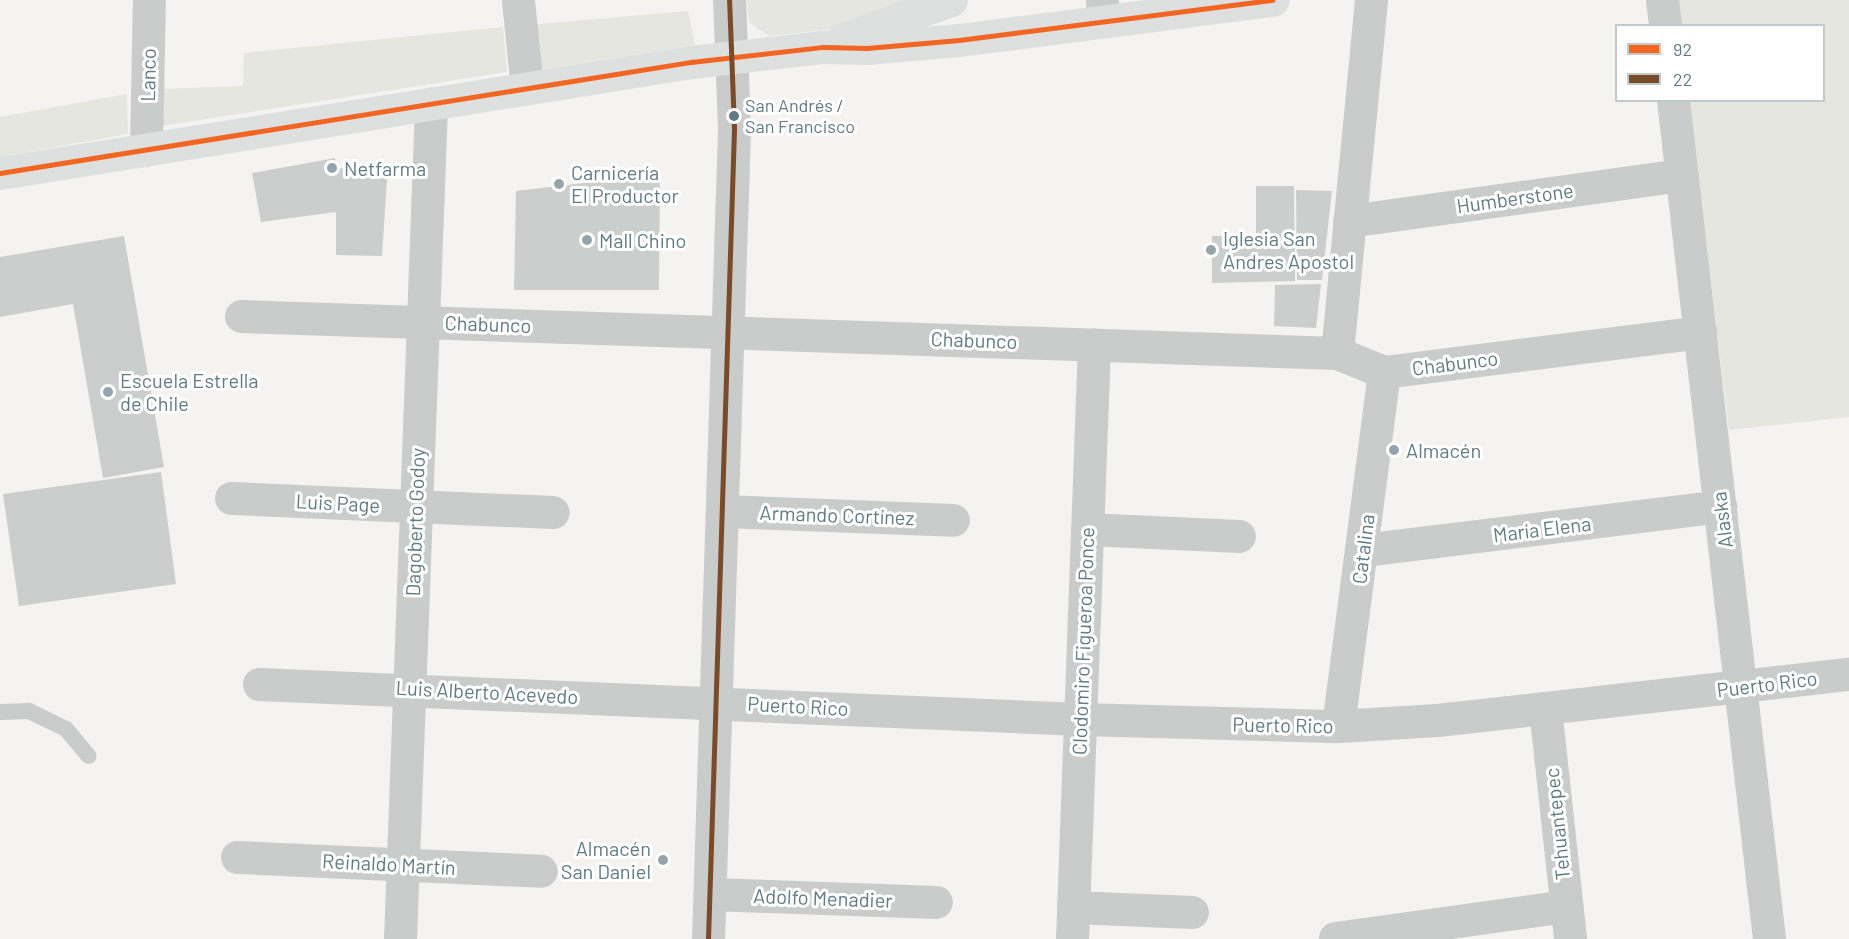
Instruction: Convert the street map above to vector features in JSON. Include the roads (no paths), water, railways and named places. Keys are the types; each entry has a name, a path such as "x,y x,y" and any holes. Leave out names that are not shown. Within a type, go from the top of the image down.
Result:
{"main road":[{"path":"823,47 951,0"},
{"path":"0,173 527,88 732,58 823,47 867,48 959,40 1103,10 1272,0"}],"street":[{"name":"Lanco","path":"146,150 149,0"},
{"path":"518,0 527,88"},
{"path":"708,939 734,128 729,0"},
{"path":"1337,353 1371,0"},
{"path":"1662,0 1665,24"},
{"name":"Alaska","path":"1673,102 1769,939"},
{"name":"Dagoberto Godoy","path":"400,939 431,104"},
{"name":"Humberstone","path":"1349,221 1682,175"},
{"name":"Chabunco","path":"241,316 1337,353 1384,372 1700,332"},
{"name":"Clodomiro Figueroa Ponce","path":"1072,939 1094,344"},
{"name":"Catalina","path":"1338,726 1363,550 1384,372"},
{"name":"Luis Page","path":"231,498 553,512"},
{"name":"María Elena","path":"1363,550 1720,506"},
{"name":"Armando Cortínez","path":"722,511 953,520"},
{"path":"1087,529 1239,536"},
{"name":"Puerto Rico","path":"716,702 1080,719 1338,726 1545,708 1849,674"},
{"name":"Luis Alberto Acevedo","path":"259,684 409,688 716,702"},
{"name":"Tehuantepec","path":"1545,708 1570,939"},
{"name":"Reinaldo Martín","path":"237,857 541,871"},
{"name":"Adolfo Menadier","path":"710,894 936,902"},
{"path":"1335,938 1566,906"},
{"path":"1073,907 1192,912"}],"lane":[{"path":"0,712 29,711 57,724 66,729 89,756"}],"place":[{"name":"San Andrés / San Francisco","path":"734,116"},
{"name":"Netfarma","path":"332,168"},
{"name":"Carnicería El Productor","path":"559,184"},
{"name":"Mall Chino","path":"587,240"},
{"name":"Iglesia San Andres Apostol","path":"1211,250"},
{"name":"Escuela Estrella de Chile","path":"108,392"},
{"name":"Almacén","path":"1394,450"},
{"name":"Almacén San Daniel","path":"663,860"}]}
